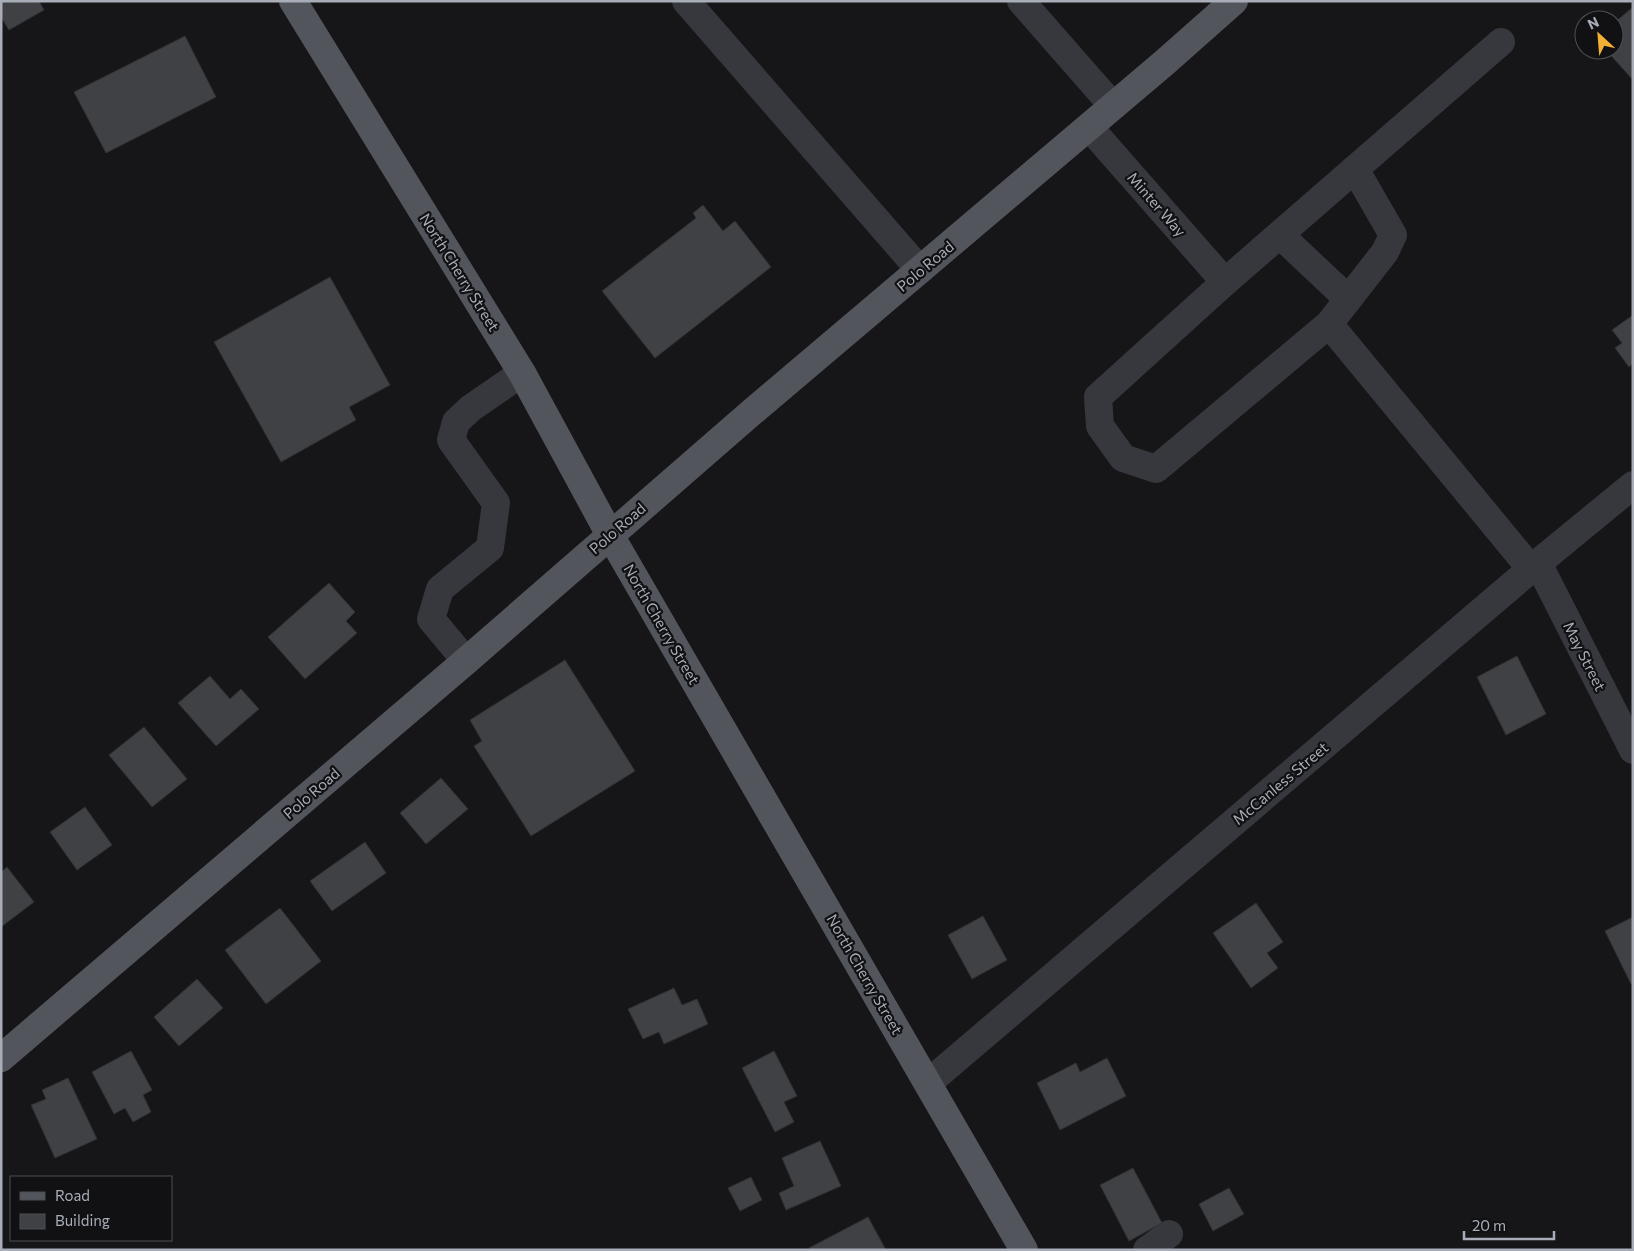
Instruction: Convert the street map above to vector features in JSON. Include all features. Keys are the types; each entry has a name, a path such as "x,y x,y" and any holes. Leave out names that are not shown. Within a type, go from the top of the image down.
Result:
{"main road":[{"name":"North Cherry Street","path":"293,1 522,373 610,534 1024,1250"},
{"name":"Polo Road","path":"1,1058 1234,1"}],"street":[{"path":"686,1 920,270"},
{"path":"1021,1 1113,106"},
{"path":"1355,169 1393,235 1385,252 1329,324 1156,468 1123,458 1100,426 1098,397 1225,282 1501,42"},
{"name":"Minter Way","path":"1089,126 1225,282"},
{"path":"1280,235 1348,299"},
{"name":"May Street","path":"1329,324 1534,566 1633,750"},
{"path":"466,661 432,619 440,589 490,548 496,503 451,440 456,422 522,373"},
{"name":"McCanless Street","path":"928,1083 1534,566 1633,485"},
{"path":"1147,1250 1169,1234"}],"building":[{"path":"1,1 39,1 44,10 9,30 1,17"},
{"path":"1633,7 1633,80 1615,60 1624,60 1624,15"},
{"path":"185,36 216,97 106,153 74,92"},
{"path":"703,205 723,231 735,221 771,267 655,358 602,291 696,218 693,213"},
{"path":"330,277 390,385 349,407 356,420 281,462 214,342"},
{"path":"1633,315 1633,363 1629,367 1615,348 1622,343 1612,330"},
{"path":"329,583 355,612 346,621 357,633 305,679 268,637"},
{"path":"1517,656 1546,714 1506,735 1477,677"},
{"path":"565,660 635,771 531,836 474,746 482,741 470,720"},
{"path":"210,676 230,699 241,689 259,709 216,746 178,703"},
{"path":"144,727 187,779 152,807 109,755"},
{"path":"441,778 468,809 426,844 400,813"},
{"path":"85,807 112,845 77,870 50,832"},
{"path":"365,842 386,873 332,911 310,881"},
{"path":"7,867 34,902 1,927 1,872"},
{"path":"1256,903 1283,942 1267,953 1278,968 1251,988 1213,933"},
{"path":"280,908 321,961 266,1004 225,950"},
{"path":"983,916 1007,960 972,979 948,935"},
{"path":"1633,917 1633,983 1631,984 1605,931"},
{"path":"197,979 223,1008 179,1046 154,1017"},
{"path":"674,988 682,1005 697,999 708,1024 664,1044 659,1032 643,1039 628,1009"},
{"path":"131,1051 152,1090 143,1095 151,1112 133,1122 125,1108 114,1114 92,1072"},
{"path":"774,1051 797,1096 784,1102 794,1122 775,1132 742,1068"},
{"path":"1107,1058 1126,1096 1060,1130 1037,1083 1076,1063 1080,1072"},
{"path":"68,1078 97,1139 55,1158 31,1105 46,1099 42,1090"},
{"path":"820,1141 841,1186 786,1210 779,1193 794,1186 782,1158"},
{"path":"1133,1168 1162,1223 1129,1241 1100,1185"},
{"path":"751,1177 762,1200 740,1211 728,1188"},
{"path":"1229,1188 1244,1214 1213,1231 1199,1204"},
{"path":"868,1217 886,1250 810,1250 809,1248"}]}
